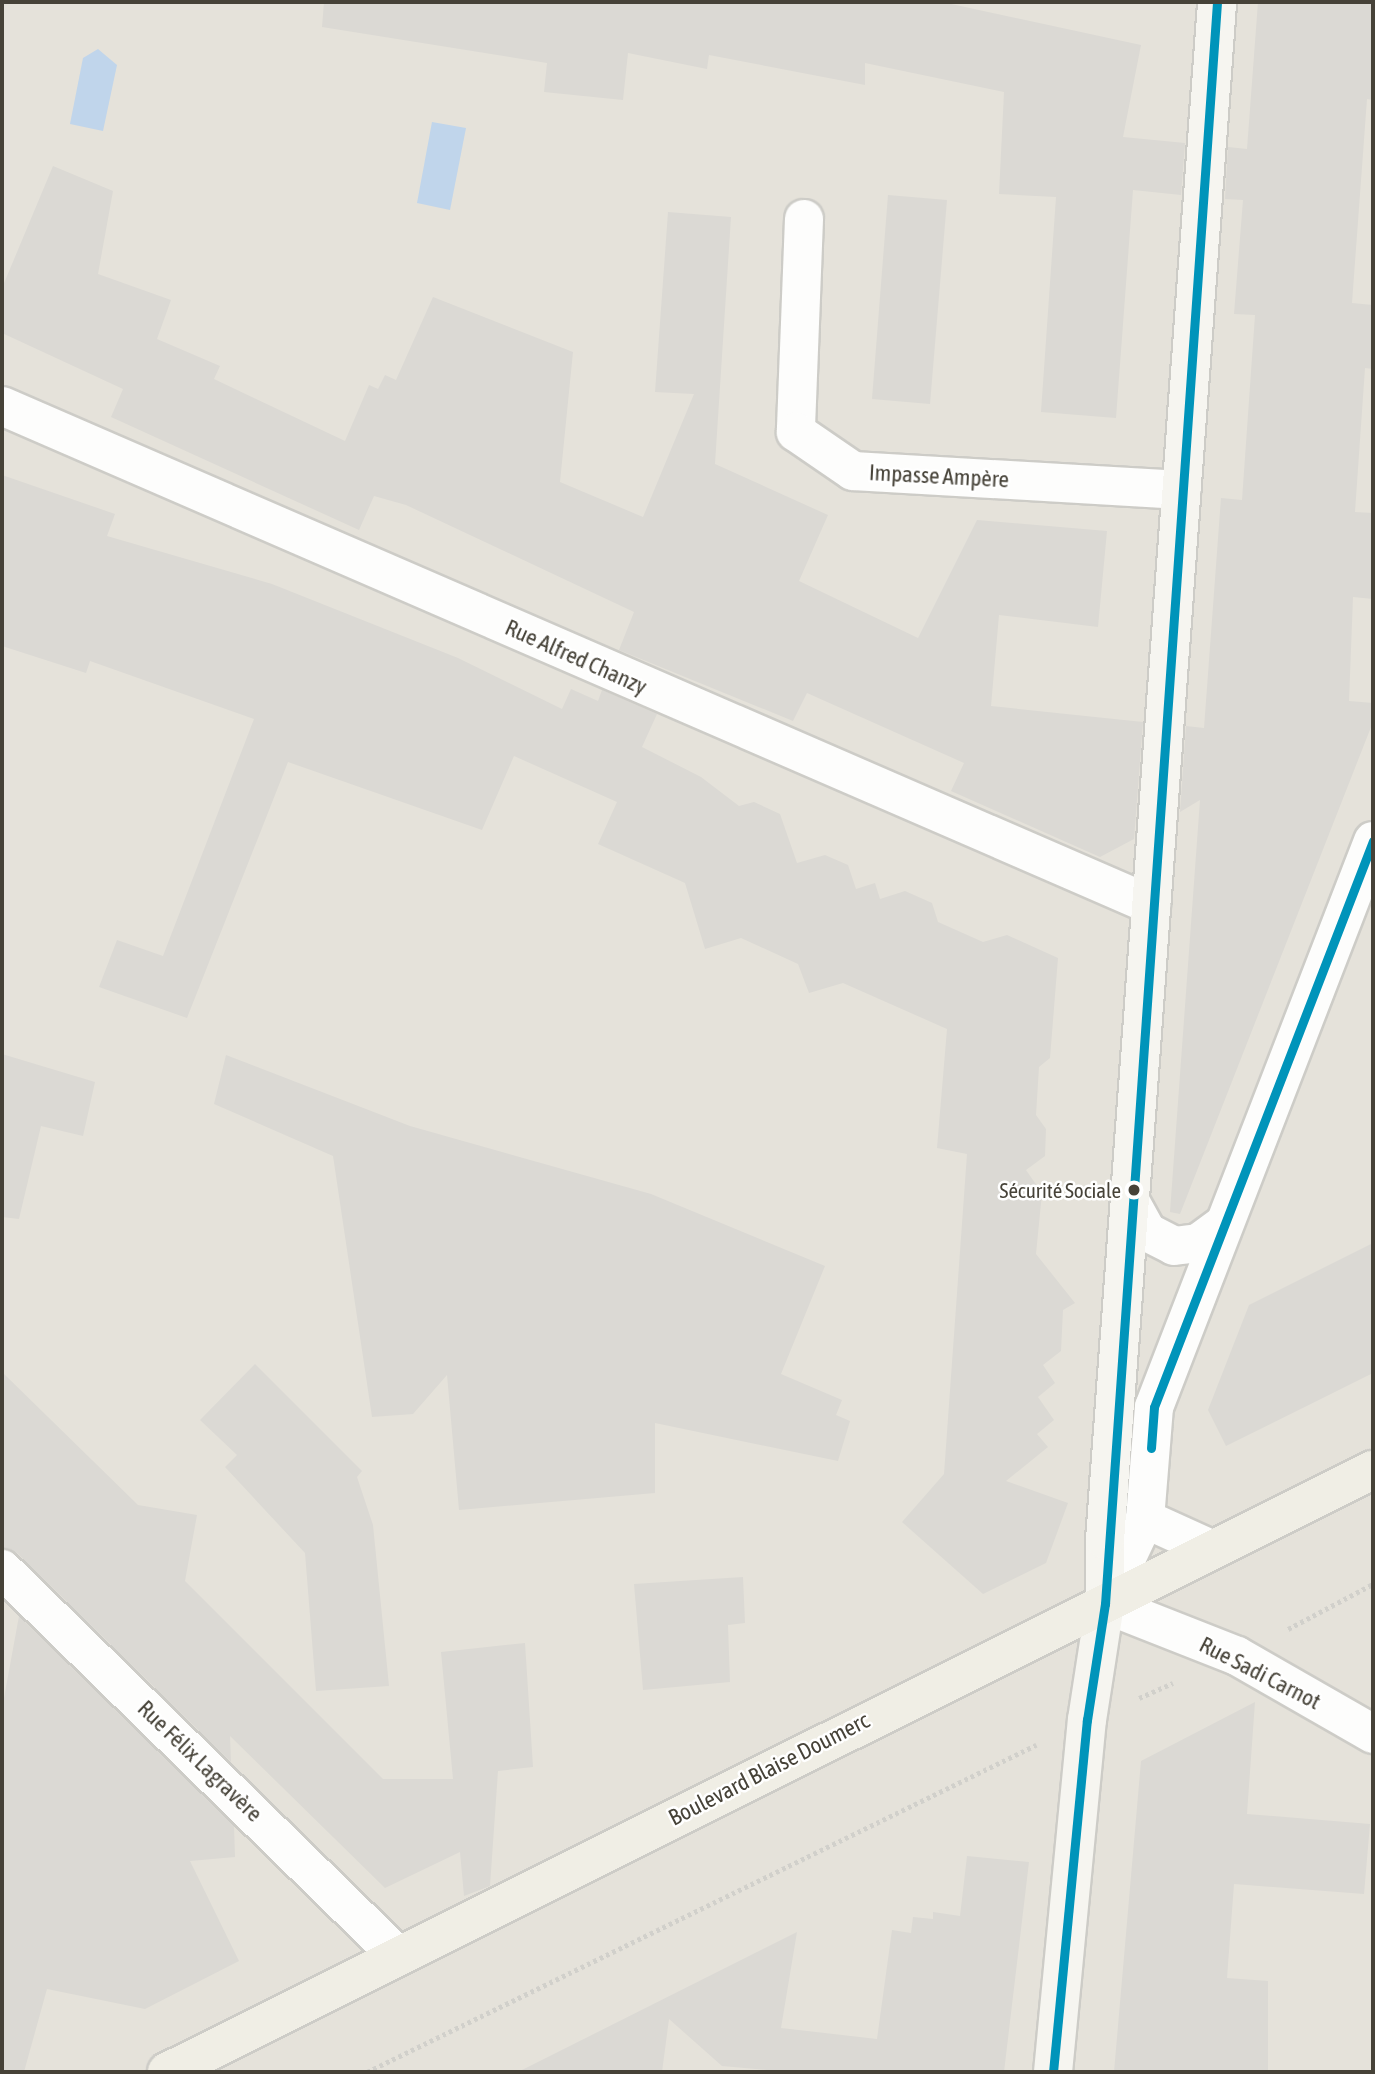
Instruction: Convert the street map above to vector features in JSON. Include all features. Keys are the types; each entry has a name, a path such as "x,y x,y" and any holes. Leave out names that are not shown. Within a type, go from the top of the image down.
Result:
{"main road":[{"name":"Boulevard Blaise Doumerc","path":"167,2072 1373,1470"}],"street":[{"path":"1053,2072 1087,1720 1105,1604 1130,1201 1217,2"},
{"name":"Impasse Ampère","path":"804,219 796,432 853,471 1181,490"},
{"name":"Rue Alfred Chanzy","path":"2,406 1151,905"},
{"path":"1105,1604 1145,1519 1154,1407 1373,841"},
{"path":"1130,1201 1147,1232 1174,1247 1198,1244 1224,1224"},
{"path":"1145,1519 1211,1549"},
{"name":"Rue Félix Lagravère","path":"2,1569 397,1955"},
{"name":"Rue Sadi Carnot","path":"1105,1604 1237,1656 1373,1734"}],"path":[{"path":"367,2072 1087,1720 1237,1656 1373,1584"}],"shaded area":[{"path":"2,2 1373,2 1373,2072 2,2072"}],"water":[{"path":"98,49 117,65 103,131 70,124 83,58"},
{"path":"432,122 466,128 450,210 417,203"}],"building":[{"path":"324,2 942,2 1141,45 1123,137 1185,143 1181,195 1133,190 1116,418 1041,412 1056,197 999,194 1004,92 865,63 865,85 709,55 707,69 628,53 623,100 544,92 547,63 322,27"},
{"path":"1258,2 1373,2 1373,100 1367,99 1352,303 1373,305 1373,369 1365,368 1355,512 1373,513 1373,599 1353,597 1349,701 1373,703 1373,722 1180,1214 1170,1212 1200,800 1180,812 1186,726 1204,728 1221,498 1242,500 1255,315 1234,314 1243,200 1225,199 1228,147 1247,149"},
{"path":"53,166 113,191 98,274 171,300 157,339 220,366 214,379 345,441 369,385 378,389 385,375 396,380 433,297 573,352 560,482 643,517 694,394 655,392 668,212 731,217 715,464 828,515 799,581 918,638 977,520 1107,531 1098,627 999,615 991,706 1143,722 1134,839 1100,857 951,791 964,763 807,693 793,721 619,650 634,612 406,505 374,496 359,530 111,417 123,389 2,333 2,288"},
{"path":"888,195 947,200 930,404 872,399"},
{"path":"2,475 115,514 107,536 272,584 458,658 562,709 571,689 598,701 602,690 657,714 642,747 701,777 739,806 754,802 780,814 797,863 825,855 848,865 856,889 875,883 880,899 905,891 932,903 938,922 983,942 1007,935 1058,958 1050,1058 1039,1067 1036,1115 1046,1129 1045,1156 1026,1170 1042,1193 1036,1254 1075,1303 1063,1310 1061,1351 1043,1365 1055,1383 1038,1397 1054,1420 1037,1434 1048,1447 1006,1481 1068,1503 1046,1563 983,1594 902,1522 944,1474 967,1154 937,1148 947,1029 843,983 809,993 798,964 741,938 705,949 685,883 598,844 617,802 514,756 482,830 288,762 187,1018 99,987 117,940 163,956 254,719 90,661 86,673 2,646"},
{"path":"2,1054 95,1082 83,1136 41,1126 19,1219 2,1217"},
{"path":"226,1055 410,1126 651,1194 825,1266 781,1374 842,1400 836,1415 850,1421 838,1461 655,1423 655,1493 459,1510 447,1375 413,1414 372,1417 333,1156 214,1104"},
{"path":"1373,1243 1373,1373 1226,1446 1208,1410 1249,1305"},
{"path":"255,1364 362,1471 357,1477 373,1525 389,1686 316,1691 305,1553 225,1467 237,1455 200,1420"},
{"path":"2,1372 138,1505 197,1515 185,1581 383,1779 453,1779 441,1652 525,1643 533,1767 498,1771 490,1886 464,1896 460,1852 385,1888 230,1736 231,1762 17,1553 2,1548"},
{"path":"743,1577 745,1623 728,1625 730,1682 643,1690 634,1584"},
{"path":"19,1616 234,1826 235,1857 190,1861 239,1961 145,2009 47,1989 24,2072 2,2072 2,1709"},
{"path":"1255,1702 1247,1814 1370,1824 1364,1894 1234,1884 1227,1978 1268,1981 1268,2072 1114,2072 1141,1761"},
{"path":"967,1856 1029,1862 1004,2072 789,2072 722,2066 669,2019 662,2072 518,2072 797,1932 781,2028 877,2039 892,1930 911,1933 913,1917 933,1919 933,1912 960,1916"}],"transit line":[{"path":"1053,2072 1087,1720 1105,1604 1217,2"},
{"path":"1151,1448 1154,1407 1373,841"}],"place":[{"name":"Sécurité Sociale","path":"1134,1190"}]}
